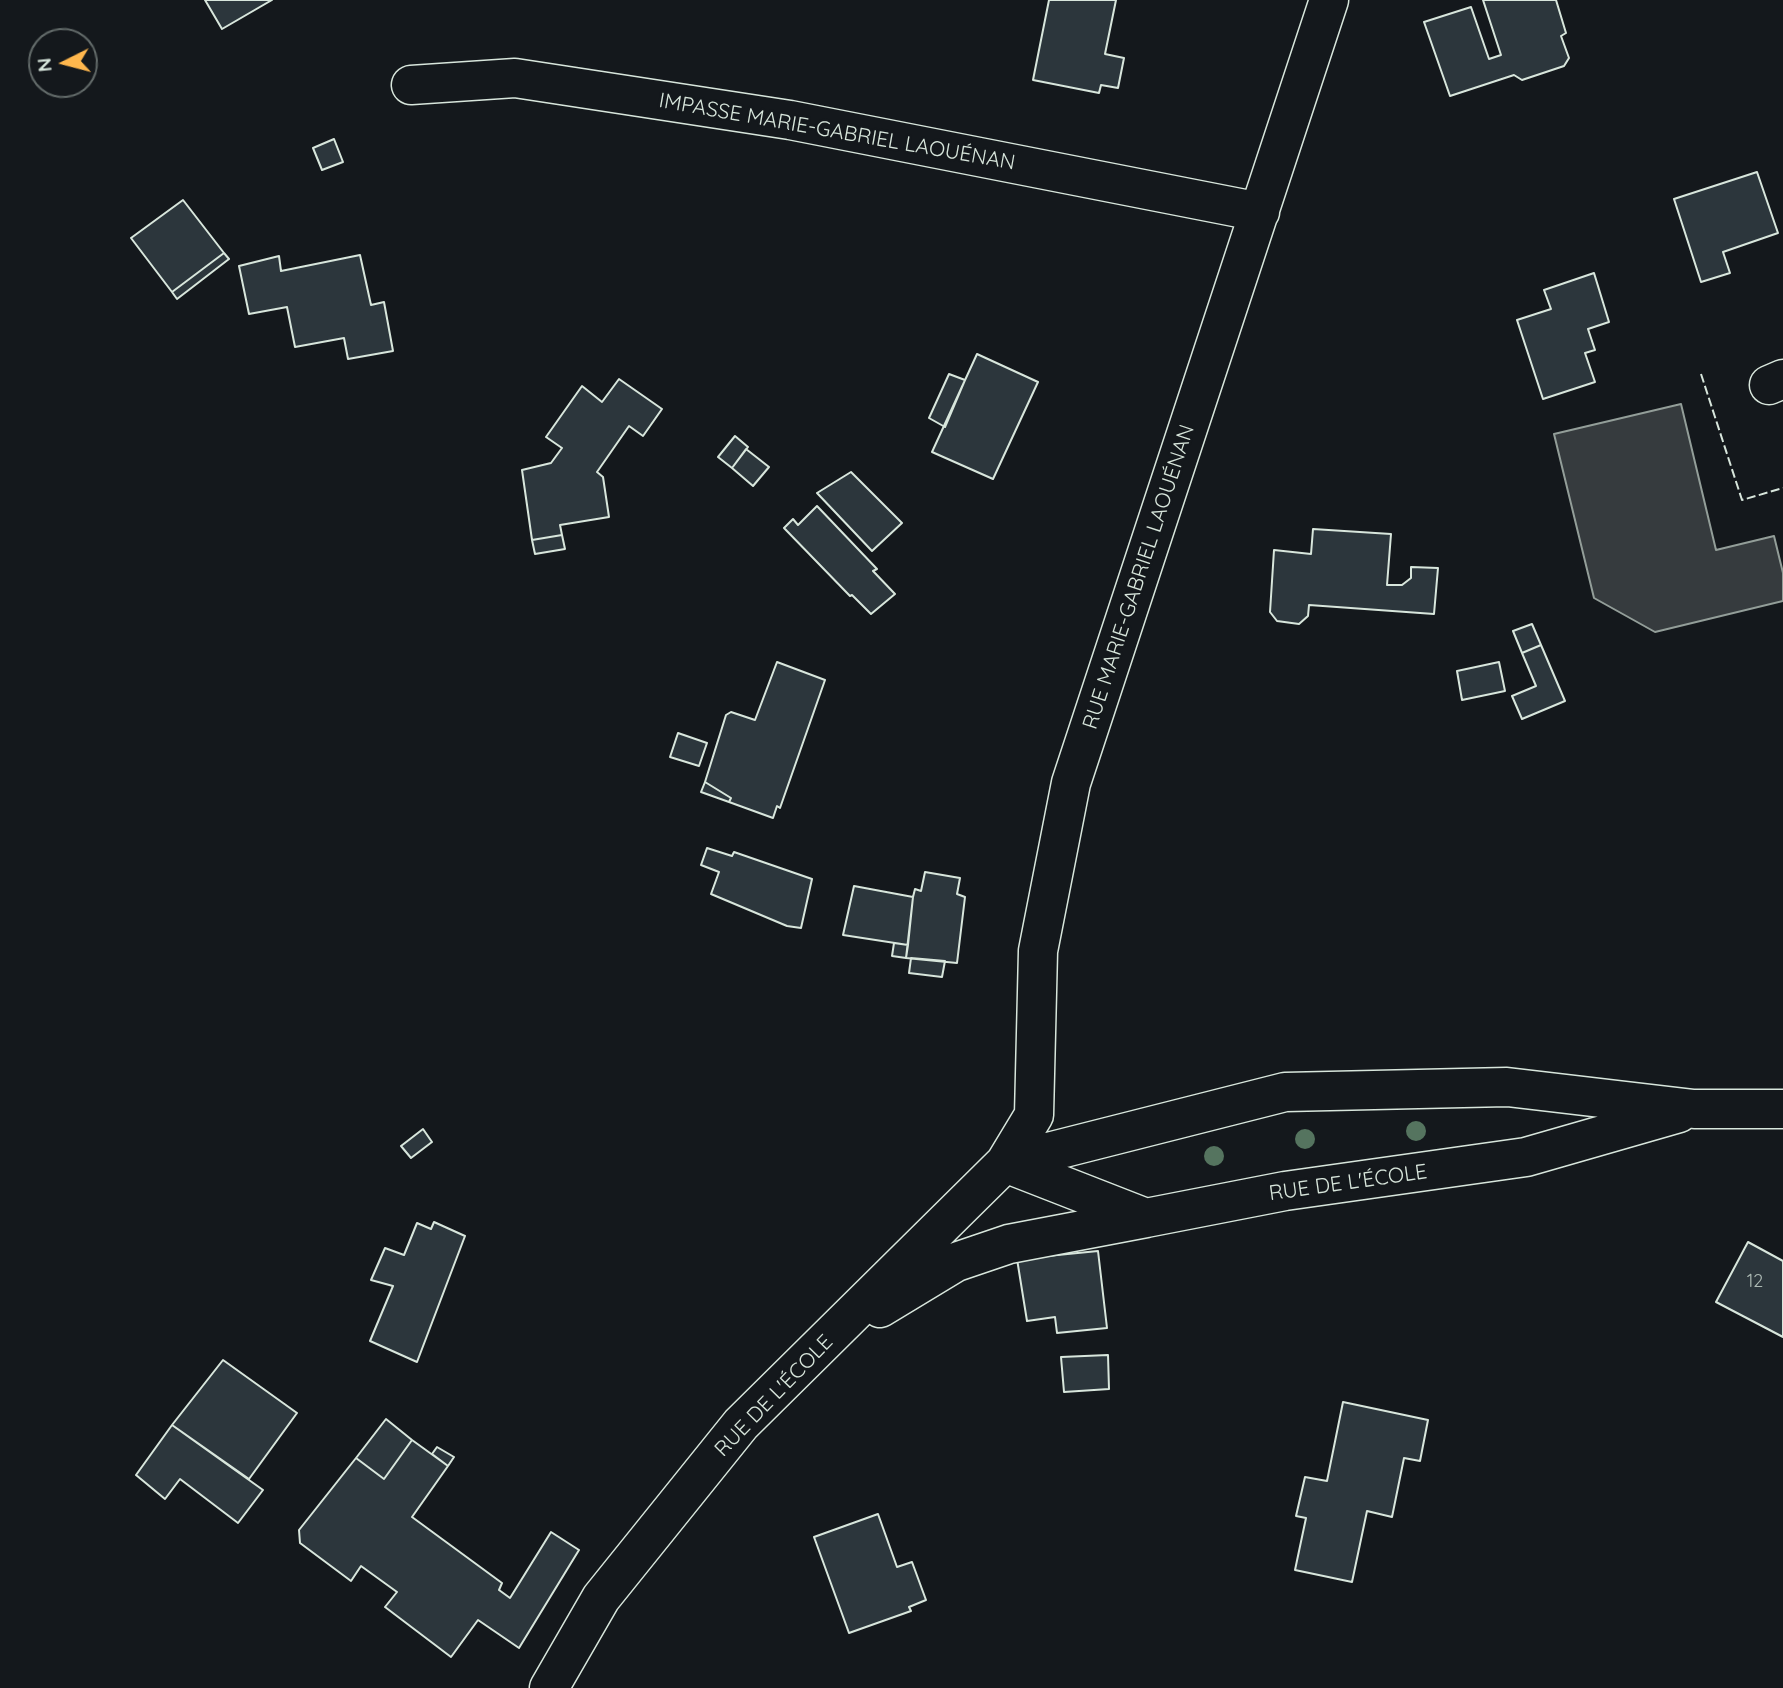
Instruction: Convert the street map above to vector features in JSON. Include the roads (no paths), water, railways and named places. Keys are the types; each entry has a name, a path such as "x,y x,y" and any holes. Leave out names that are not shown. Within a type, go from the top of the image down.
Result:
{"street":[{"name":"RUE MARIE-GABRIEL LAOUÉNAN","path":"1005,1163 1034,1115 1038,951 1071,783 1329,0"},
{"name":"IMPASSE MARIE-GABRIEL LAOUÉNAN","path":"411,85 515,78 790,120 1260,212"},
{"name":"RUE DE L'ÉCOLE","path":"549,1688 601,1598 741,1424 1005,1163 1286,1092 1507,1087 1694,1109 1783,1109"},
{"name":"RUE DE L'ÉCOLE","path":"741,1424 875,1311 956,1262 1009,1244 1285,1191 1526,1157 1694,1109"},
{"path":"1005,1163 1146,1218"}]}
